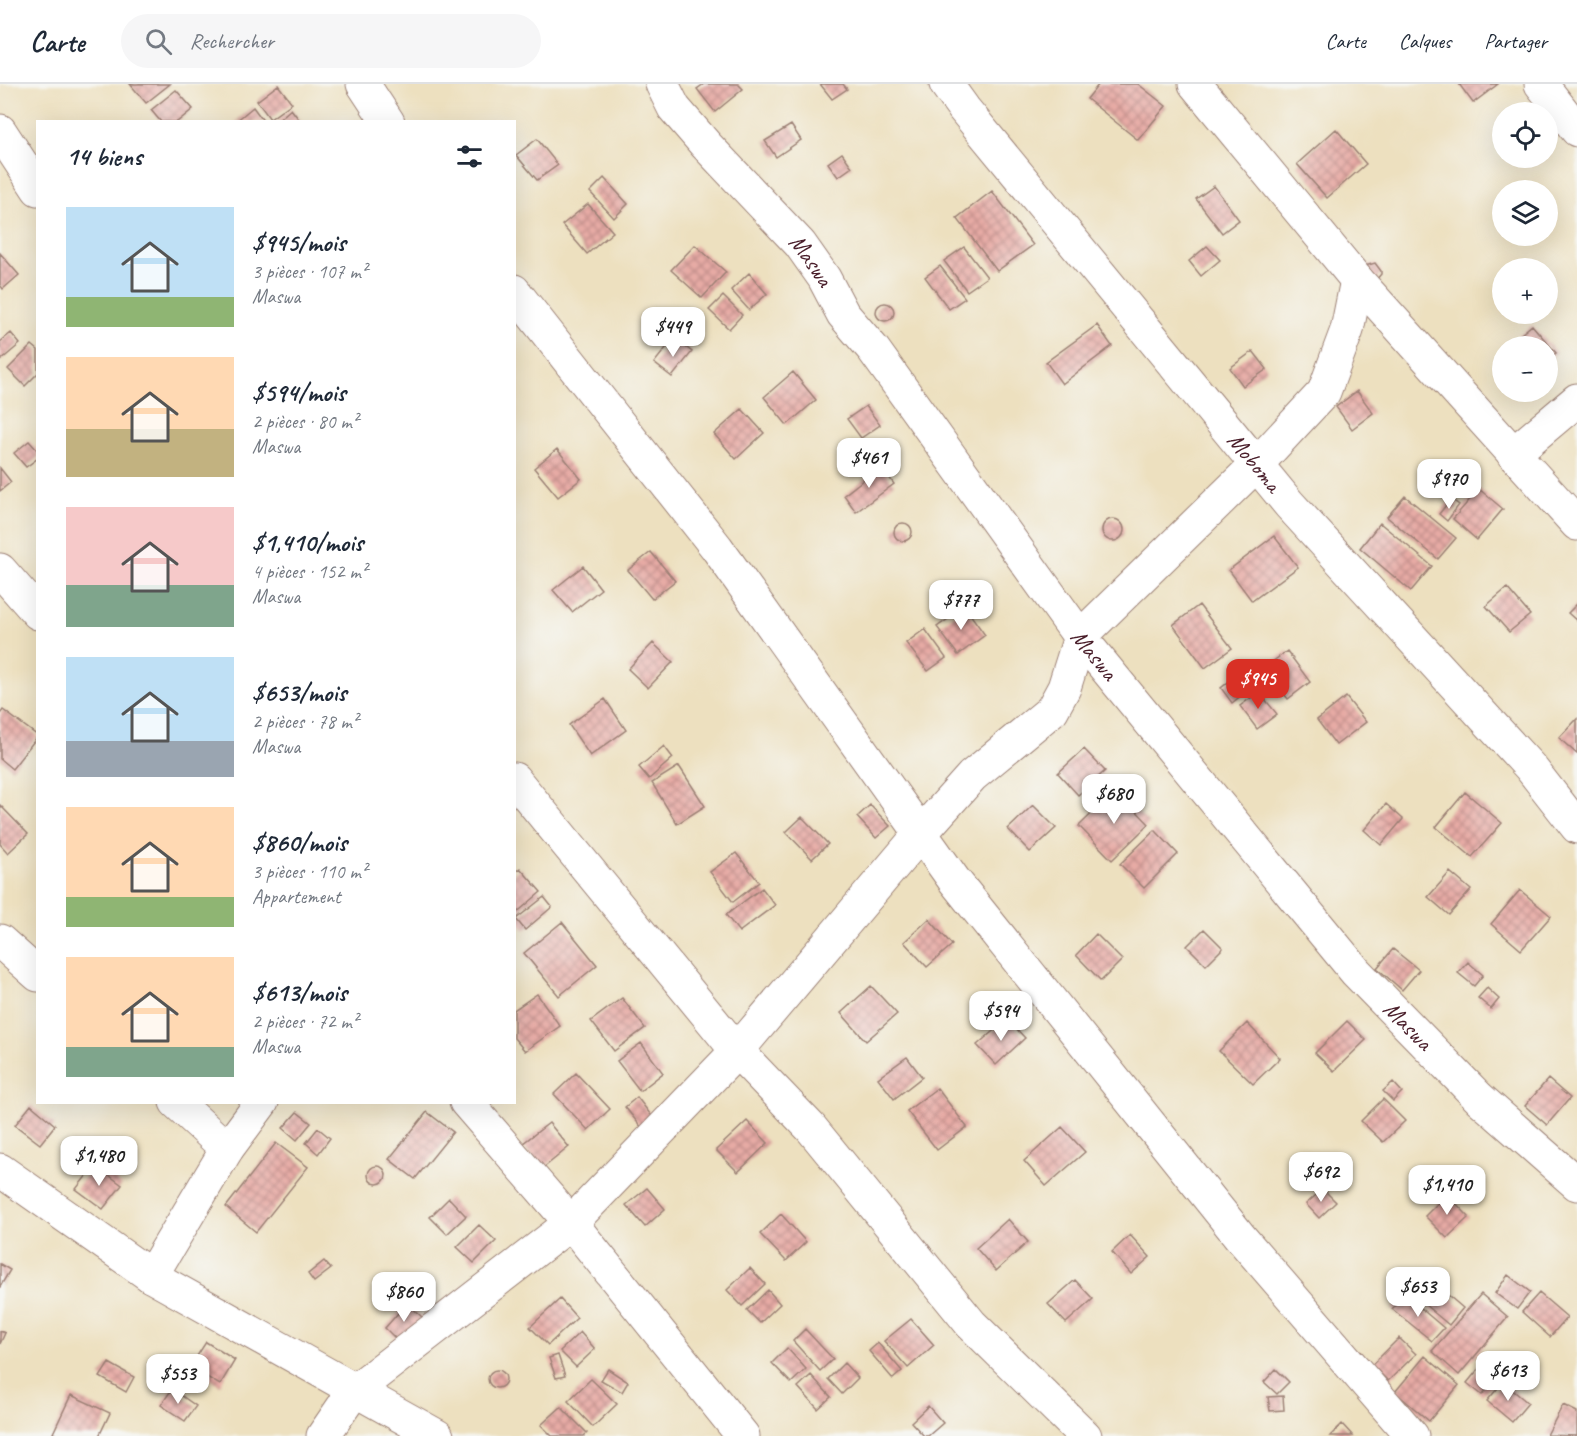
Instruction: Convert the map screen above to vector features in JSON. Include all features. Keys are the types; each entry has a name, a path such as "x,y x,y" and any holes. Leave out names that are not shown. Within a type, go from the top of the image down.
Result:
{"street":[{"path":"363,84 387,120"},
{"name":"Maswa","path":"662,84 680,116 800,244 824,278 843,314 873,349 1080,637 1356,972 1479,1098 1577,1184"},
{"name":"Moboma","path":"946,84 964,109 1289,504 1530,767 1577,827"},
{"path":"1195,84 1357,280 1577,524"},
{"path":"1540,84 1577,130"},
{"path":"0,131 36,186"},
{"path":"323,1436 354,1391 571,1223 737,1052 921,833 972,776 1052,710 1064,688 1080,637 1256,465 1324,392 1347,330 1357,280"},
{"path":"516,294 717,548 954,880 1241,1239 1412,1436"},
{"path":"1514,454 1577,400"},
{"path":"0,570 36,611"},
{"path":"516,781 737,1052 811,1128 971,1324 1085,1436"},
{"path":"0,941 36,973"},
{"path":"178,1104 227,1149"},
{"path":"151,1276 227,1149 261,1104"},
{"path":"468,1104 571,1223 743,1436"},
{"path":"0,1170 151,1276 437,1436"}],"building":[{"path":"130,84 170,84 146,103"},
{"path":"704,84 738,84 743,89 715,112 697,89"},
{"path":"820,84 843,84 847,89 832,99"},
{"path":"1099,84 1138,84 1166,106 1138,140 1087,99"},
{"path":"1459,84 1498,84 1473,103"},
{"path":"278,85 292,103 270,119 257,101"},
{"path":"176,90 193,109 179,120 159,120 151,110"},
{"path":"253,107 263,120 237,120"},
{"path":"291,109 299,120 278,120"},
{"path":"791,125 801,140 776,157 765,141"},
{"path":"1336,129 1366,164 1327,198 1297,164"},
{"path":"537,139 558,165 537,180 516,155"},
{"path":"842,153 852,167 838,177 828,163"},
{"path":"604,178 628,204 614,218 590,192"},
{"path":"1214,186 1239,220 1222,233 1196,199"},
{"path":"992,191 1033,245 997,271 957,218"},
{"path":"588,204 613,232 587,254 562,225"},
{"path":"695,245 726,272 702,298 671,270"},
{"path":"1207,246 1220,260 1201,276 1189,261"},
{"path":"964,247 987,277 967,291 944,261"},
{"path":"0,253 19,275 3,289 0,285"},
{"path":"1375,263 1381,271 1376,280 1365,266"},
{"path":"940,266 965,298 949,309 925,277"},
{"path":"749,273 767,294 749,310 731,290"},
{"path":"723,296 742,315 729,329 709,310"},
{"path":"885,303 891,306 894,312 891,318 885,321 879,318 876,312 879,306"},
{"path":"1097,325 1112,346 1062,384 1046,362"},
{"path":"1532,325 1541,336 1519,336"},
{"path":"11,333 20,344 0,361 0,342"},
{"path":"674,338 692,352 672,377 654,363"},
{"path":"32,345 36,348 36,375 25,386 8,369"},
{"path":"1253,351 1267,369 1243,386 1230,368"},
{"path":"793,372 816,400 787,425 764,397"},
{"path":"1357,391 1373,413 1352,429 1336,407"},
{"path":"866,406 880,425 861,438 847,419"},
{"path":"742,409 764,433 736,459 714,434"},
{"path":"29,441 36,449 36,460 26,467 14,453"},
{"path":"557,449 581,479 558,497 534,468"},
{"path":"881,466 894,484 856,512 844,495"},
{"path":"0,468 11,482 0,491"},
{"path":"1479,489 1503,509 1477,540 1453,519"},
{"path":"1405,496 1456,538 1438,559 1387,517"},
{"path":"1451,499 1459,505 1447,521 1439,514"},
{"path":"1113,519 1121,522 1124,530 1121,538 1113,541 1105,538 1102,530 1105,522"},
{"path":"899,523 907,523 912,528 910,539 899,541 894,536 894,528"},
{"path":"1380,523 1432,566 1411,591 1360,548"},
{"path":"1274,536 1298,567 1252,601 1229,570"},
{"path":"651,552 675,581 652,599 628,570"},
{"path":"583,566 601,589 572,612 553,590"},
{"path":"1507,588 1530,615 1509,632 1486,606"},
{"path":"1577,604 1577,621 1568,613"},
{"path":"1199,605 1232,648 1205,668 1173,625"},
{"path":"965,607 985,635 958,655 937,627"},
{"path":"925,629 946,658 928,671 906,643"},
{"path":"653,643 673,662 648,688 628,669"},
{"path":"1287,651 1310,682 1288,699 1264,668"},
{"path":"1242,671 1253,686 1232,703 1221,688"},
{"path":"1259,692 1277,714 1257,729 1240,706"},
{"path":"1346,697 1366,722 1336,745 1317,720"},
{"path":"605,699 626,730 590,756 569,725"},
{"path":"3,710 36,735 36,739 12,769 0,759 0,714"},
{"path":"1577,719 1577,754 1559,738"},
{"path":"664,746 673,758 649,779 639,767"},
{"path":"1084,749 1105,771 1078,795 1058,773"},
{"path":"679,766 705,806 677,824 652,783"},
{"path":"1116,790 1149,824 1112,860 1079,826"},
{"path":"1465,792 1502,823 1472,857 1436,827"},
{"path":"1386,804 1403,819 1381,845 1364,830"},
{"path":"0,805 28,834 8,853 0,844"},
{"path":"870,805 890,826 876,838 857,817"},
{"path":"1033,805 1056,828 1030,852 1008,829"},
{"path":"802,817 828,844 812,859 786,832"},
{"path":"1155,830 1178,854 1144,888 1120,864"},
{"path":"736,853 759,882 733,902 710,872"},
{"path":"520,868 541,892 516,913 516,871"},
{"path":"1450,872 1471,890 1449,915 1428,897"},
{"path":"762,888 775,905 739,932 726,915"},
{"path":"1520,890 1551,916 1521,950 1491,924"},
{"path":"544,897 552,907 525,930 516,919"},
{"path":"929,919 952,945 927,967 904,942"},
{"path":"562,922 597,965 559,996 524,953"},
{"path":"1204,929 1223,948 1206,965 1187,946"},
{"path":"1096,934 1122,960 1101,981 1076,955"},
{"path":"1393,949 1419,970 1402,990 1377,968"},
{"path":"1468,962 1483,975 1474,986 1458,973"},
{"path":"871,986 897,1014 866,1041 841,1013"},
{"path":"1487,988 1499,999 1491,1009 1478,998"},
{"path":"537,994 560,1026 525,1051 516,1040 516,1009"},
{"path":"622,998 645,1028 614,1051 591,1021"},
{"path":"1007,1019 1025,1038 996,1065 977,1045"},
{"path":"1347,1021 1366,1040 1334,1071 1315,1053"},
{"path":"1247,1023 1280,1058 1253,1084 1219,1051"},
{"path":"641,1043 663,1073 640,1091 617,1061"},
{"path":"907,1057 922,1077 894,1099 878,1078"},
{"path":"576,1073 610,1109 588,1130 554,1094"},
{"path":"1548,1079 1570,1098 1547,1125 1525,1106"},
{"path":"1393,1082 1402,1092 1393,1101 1383,1091"},
{"path":"937,1088 967,1127 937,1150 907,1111"},
{"path":"637,1097 654,1119 642,1128 625,1107"},
{"path":"1383,1099 1405,1121 1383,1142 1361,1121"},
{"path":"31,1105 55,1125 40,1144 15,1125"},
{"path":"297,1112 311,1123 297,1140 283,1128"},
{"path":"427,1112 453,1132 415,1179 389,1159"},
{"path":"747,1121 768,1143 738,1172 716,1150"},
{"path":"549,1123 569,1147 542,1169 522,1144"},
{"path":"1062,1127 1085,1152 1046,1186 1024,1161"},
{"path":"318,1128 330,1138 318,1154 306,1143"},
{"path":"276,1143 308,1167 256,1232 226,1207"},
{"path":"95,1165 122,1185 103,1209 76,1189"},
{"path":"377,1166 385,1171 386,1175 381,1183 377,1184 369,1179 368,1175 373,1167"},
{"path":"647,1188 665,1209 645,1227 626,1205"},
{"path":"1323,1189 1336,1202 1319,1218 1306,1204"},
{"path":"1447,1194 1469,1217 1447,1238 1425,1216"},
{"path":"449,1198 466,1216 447,1234 430,1217"},
{"path":"781,1214 806,1242 786,1261 760,1234"},
{"path":"1008,1219 1028,1242 996,1271 976,1248"},
{"path":"479,1225 496,1241 474,1263 457,1247"},
{"path":"1130,1235 1150,1257 1131,1274 1112,1252"},
{"path":"324,1261 331,1269 314,1282 308,1274"},
{"path":"0,1264 10,1270 0,1287"},
{"path":"750,1268 765,1284 742,1306 727,1290"},
{"path":"1421,1272 1463,1308 1449,1325 1406,1289"},
{"path":"1508,1275 1530,1292 1517,1309 1495,1293"},
{"path":"1075,1280 1093,1299 1066,1323 1048,1304"},
{"path":"768,1290 780,1304 760,1323 747,1310"},
{"path":"1539,1293 1567,1317 1550,1337 1522,1312"},
{"path":"1481,1294 1508,1317 1459,1375 1432,1351"},
{"path":"1405,1295 1444,1328 1432,1341 1392,1309"},
{"path":"560,1299 577,1318 548,1345 530,1327"},
{"path":"407,1303 423,1318 400,1343 385,1328"},
{"path":"911,1319 934,1345 908,1368 884,1341"},
{"path":"805,1329 833,1359 820,1371 793,1341"},
{"path":"0,1331 5,1333 0,1344"},
{"path":"580,1332 595,1349 576,1367 560,1351"},
{"path":"1399,1338 1416,1354 1388,1381 1372,1365"},
{"path":"206,1342 235,1360 220,1385 190,1367"},
{"path":"878,1343 902,1371 893,1379 869,1351"},
{"path":"787,1348 806,1369 791,1383 772,1363"},
{"path":"558,1355 565,1376 556,1378 549,1358"},
{"path":"1425,1356 1459,1385 1429,1421 1395,1392"},
{"path":"1485,1361 1501,1374 1482,1395 1467,1383"},
{"path":"109,1363 134,1377 126,1392 100,1377"},
{"path":"844,1363 858,1378 842,1394 828,1379"},
{"path":"608,1369 628,1382 622,1392 601,1380"},
{"path":"1276,1369 1289,1382 1277,1394 1264,1382"},
{"path":"497,1370 503,1373 506,1379 503,1385 497,1388 491,1385 488,1379 491,1373"},
{"path":"811,1375 831,1397 818,1409 798,1387"},
{"path":"591,1379 617,1404 593,1427 568,1401"},
{"path":"1503,1382 1528,1403 1512,1422 1487,1401"},
{"path":"172,1389 196,1406 185,1421 161,1405"},
{"path":"71,1395 110,1413 99,1436 60,1436 53,1433"},
{"path":"1283,1396 1284,1410 1270,1411 1268,1397"},
{"path":"1563,1405 1577,1412 1577,1436 1547,1435"},
{"path":"928,1406 943,1423 928,1436 924,1436 911,1422"},
{"path":"561,1407 587,1433 584,1436 552,1436 541,1425"},
{"path":"1342,1424 1353,1436 1330,1436"}]}
